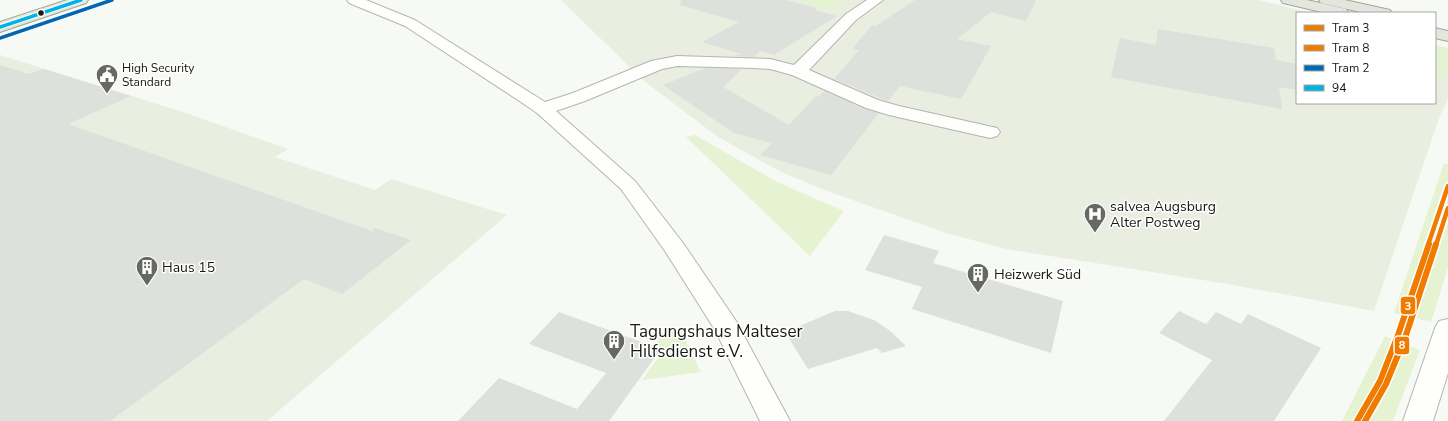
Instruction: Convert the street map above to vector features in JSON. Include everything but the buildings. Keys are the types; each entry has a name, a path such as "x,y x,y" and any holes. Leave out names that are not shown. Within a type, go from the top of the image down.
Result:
{"main road":[{"path":"0,27 81,0"},
{"path":"1288,0 1342,12"},
{"path":"1326,0 1380,12"},
{"path":"1436,24 1448,27"},
{"path":"1436,33 1448,36"}],"street":[{"path":"354,0 410,23 543,109 628,185 675,248 730,332 775,421"},
{"path":"798,71 851,17 876,0"},
{"path":"543,109 579,97 657,65 677,62 754,62 770,64 798,71 872,104 888,109 990,132"},
{"path":"1418,421 1448,328"}],"shaded area":[{"path":"561,0 1259,0 1306,12 1296,12 1296,104 1436,104 1436,75 1448,78 1448,99 1439,118 1374,311 1228,284 1006,249 946,233 827,191 781,172 718,137 644,81"},
{"path":"0,55 186,113 288,149 275,157 375,190 391,179 507,215 267,421 0,421"}],"green space":[{"path":"794,0 846,0 829,10"},
{"path":"1436,45 1448,48 1448,78 1436,75"},
{"path":"695,135 779,183 844,211 810,256 686,137"},
{"path":"1444,163 1448,164 1448,268 1431,322 1394,313"},
{"path":"666,327 681,331 701,372 642,380 664,350 655,345"},
{"path":"1385,336 1420,350 1393,421 1342,421"}],"tram line":[{"name":"2","path":"0,38 112,0"},
{"name":"3","path":"1357,421 1380,381 1398,335 1448,186"},
{"name":"8","path":"1365,421 1386,384 1405,338 1448,208"}],"transit line":[{"name":"94","path":"0,27 81,0"}],"place":[{"name":"High Security Standard","path":"107,94"},
{"name":"salvea Augsburg Alter Postweg","path":"1095,234"},
{"name":"Haus 15","path":"147,286"},
{"name":"Heizwerk Süd","path":"978,294"},
{"name":"Tagungshaus Malteser Hilfsdienst e.V.","path":"614,360"}]}
